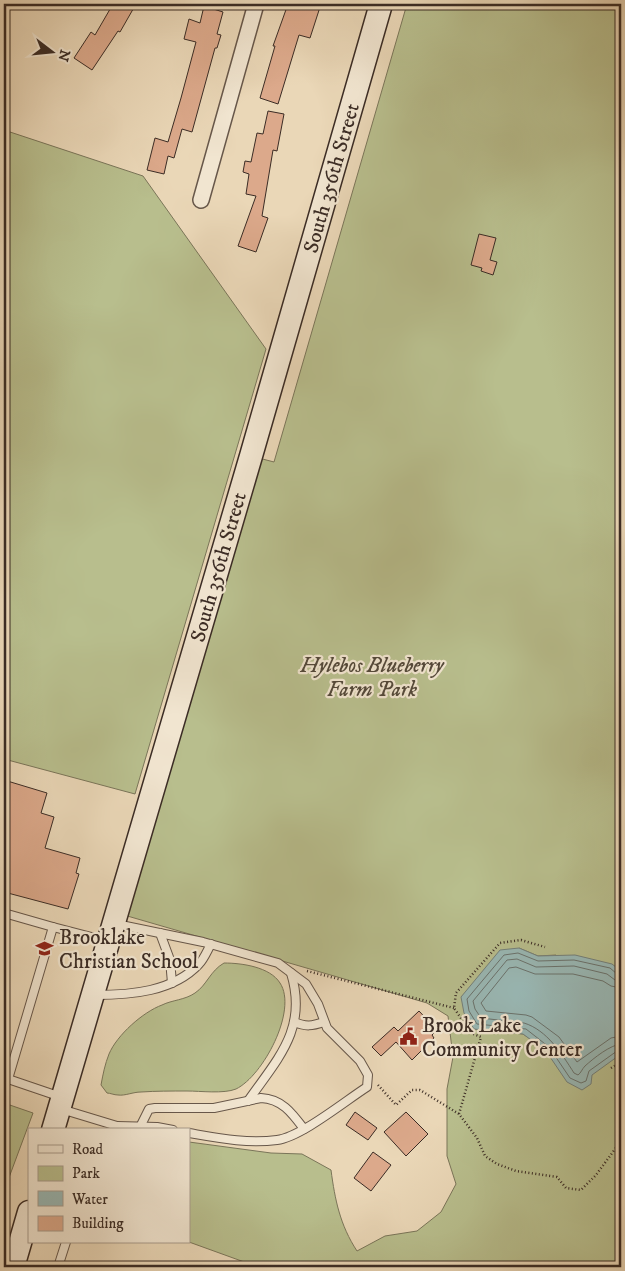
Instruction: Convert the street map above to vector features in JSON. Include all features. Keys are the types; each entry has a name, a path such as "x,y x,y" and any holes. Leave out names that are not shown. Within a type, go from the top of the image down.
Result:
{"main road":[{"name":"South 356th Street","path":"58,1112 251,456 381,4"},
{"path":"13,1267 28,1215"}],"street":[{"path":"201,200 256,4"}],"lane":[{"path":"4,913 53,927 111,933 160,933 211,944 278,963 306,984 318,1004 327,1028 360,1061 368,1075 367,1086 304,1129 279,1140 237,1141 190,1133"},
{"path":"53,927 6,1078 58,1112 117,1128 140,1126 162,1128"},
{"path":"160,933 170,960 172,983"},
{"path":"93,995 142,992 178,981 194,970 211,944"},
{"path":"248,1100 287,1043 294,1022 296,1000 291,973"},
{"path":"294,1022 302,1026 312,1026 324,1022"},
{"path":"140,1126 150,1109 214,1108 248,1100 269,1098 290,1110 304,1129"},
{"path":"60,1266 66,1244"}],"path":[{"path":"454,1008 456,993 500,943 521,940 545,947"},
{"path":"305,970 454,1008 471,1033 481,1037 459,1114"},
{"path":"611,1068 618,1064 621,1070"},
{"path":"368,1075 396,1105 412,1090 420,1090 459,1114 477,1138 485,1156 497,1164 516,1171 557,1177 566,1188 581,1190 596,1175 621,1141"}],"green space":[{"name":"Hylebos Blueberry Farm Park","path":"407,4 621,4 621,1267 258,1267 190,1242 190,1142 271,1153 302,1154 331,1170 339,1212 346,1232 357,1251 385,1236 417,1231 441,1212 456,1184 447,1156 447,1089 453,1057 448,1016 427,1003 117,913 251,456 274,462","holes":["519,948 538,956 556,955 532,1040 523,1034 474,1029"]},
{"path":"4,130 143,176 266,349 135,794 4,759"},
{"path":"224,963 247,965 270,973 280,983 284,995 285,1009 281,1025 267,1057 257,1071 246,1082 231,1091 152,1091 121,1095 107,1093 101,1085 105,1065 113,1047 124,1032 155,1008 195,993 215,970"},
{"path":"4,1103 33,1113 4,1191"}],"water":[{"path":"519,948 538,956 575,955 612,964 621,971 621,1054 592,1075 591,1084 582,1090 567,1082 546,1051 523,1034 474,1029 464,1013 461,997 500,950"}],"building":[{"path":"113,4 136,4 120,32 118,31 92,70 74,58 91,32 95,35"},
{"path":"288,4 321,4 310,38 299,35 278,104 260,98 275,46 273,46"},
{"path":"204,6 223,12 217,34 221,35 217,48 215,48 192,132 182,129 174,158 168,156 164,174 147,170 155,138 168,142 196,42 184,39 189,19 200,23"},
{"path":"268,111 284,114 277,151 273,150 262,216 268,218 256,252 238,246 256,196 246,194 249,174 243,172 245,161 251,162 257,133 263,134"},
{"path":"479,234 496,238 490,260 497,262 493,275 481,271 482,268 471,265"},
{"path":"4,780 47,793 41,813 54,817 45,848 80,858 76,873 79,874 68,909 4,892"},
{"name":"Brook Lake Community Center","path":"419,1011 437,1030 432,1035 434,1038 412,1060 396,1042 381,1056 372,1047 394,1027 398,1031"},
{"path":"355,1112 377,1128 368,1140 346,1125"},
{"path":"406,1112 428,1134 406,1156 384,1132"},
{"path":"373,1152 391,1165 371,1191 354,1178"}],"place":[{"name":"Brooklake Christian School","path":"45,949"},
{"name":"Brook Lake Community Center","path":"408,1037"}]}
